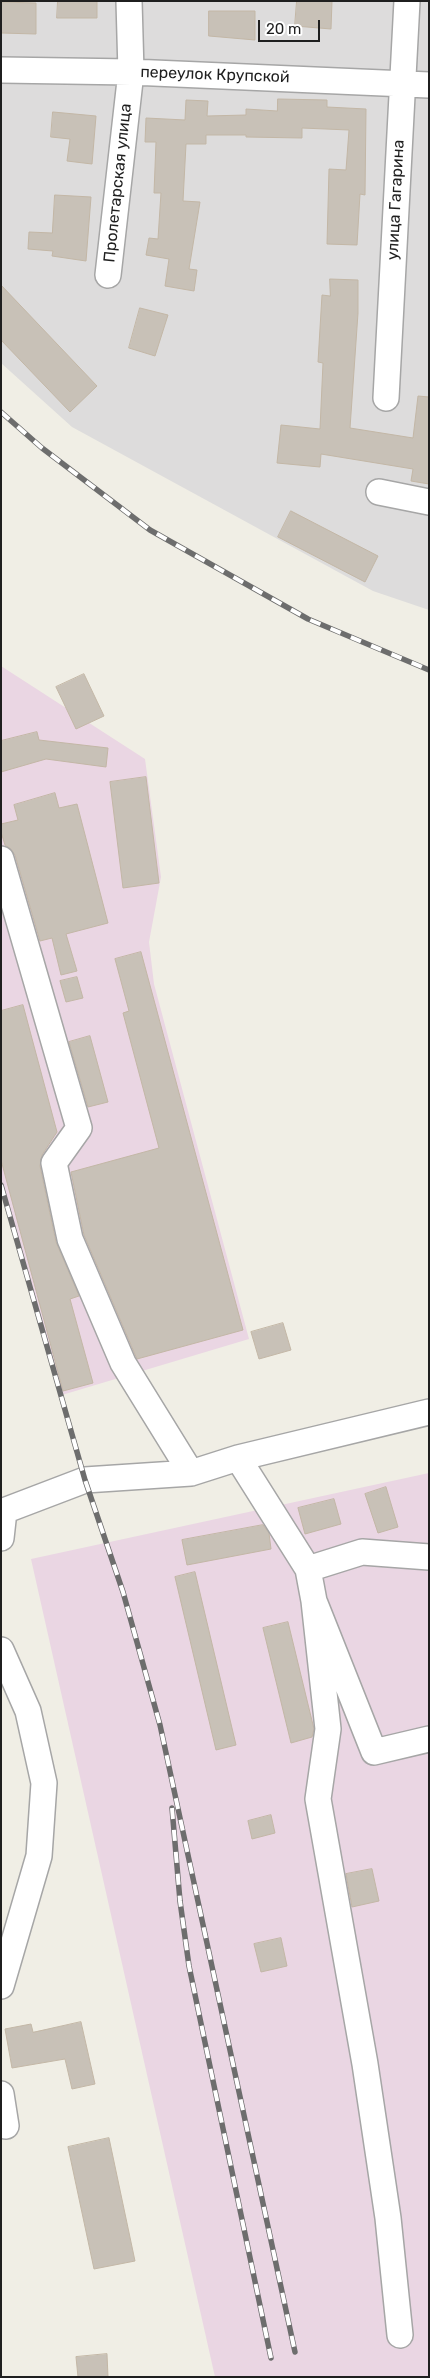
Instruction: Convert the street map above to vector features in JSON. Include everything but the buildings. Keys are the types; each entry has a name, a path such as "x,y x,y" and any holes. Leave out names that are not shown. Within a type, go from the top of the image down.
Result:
{"street":[{"name":"Пролетарская улица","path":"108,275 131,72 129,1"},
{"name":"улица Гагарина","path":"386,398 401,83 407,1"},
{"name":"переулок Крупской","path":"1,70 131,72 429,85"},
{"path":"379,492 429,502"},
{"path":"1,859 80,1128 54,1163 70,1239 123,1363 191,1472"},
{"path":"1,1538 3,1511 85,1480 191,1472 238,1458 429,1412"},
{"path":"238,1458 308,1569 314,1601 328,1729 318,1799 365,2064 388,2218 400,2335"},
{"path":"308,1569 362,1552 429,1557"},
{"path":"314,1601 374,1752 429,1739"},
{"path":"1,1650 28,1711 44,1783 39,1856 1,1986"},
{"path":"1,2094 6,2126"}],"shaded area":[{"path":"1,1 429,1 429,610 373,591 72,427 1,363"},
{"path":"1,666 145,759 161,877 149,942 154,984 249,1339 62,1395 1,1178"},
{"path":"429,1473 429,2377 215,2377 31,1559"}],"railway":[{"path":"1,412 42,448 150,530 308,619 429,670"},
{"path":"1,1185 85,1480 123,1592 160,1725 295,2352"},
{"path":"172,1808 180,1901 189,1966 271,2358"}]}
